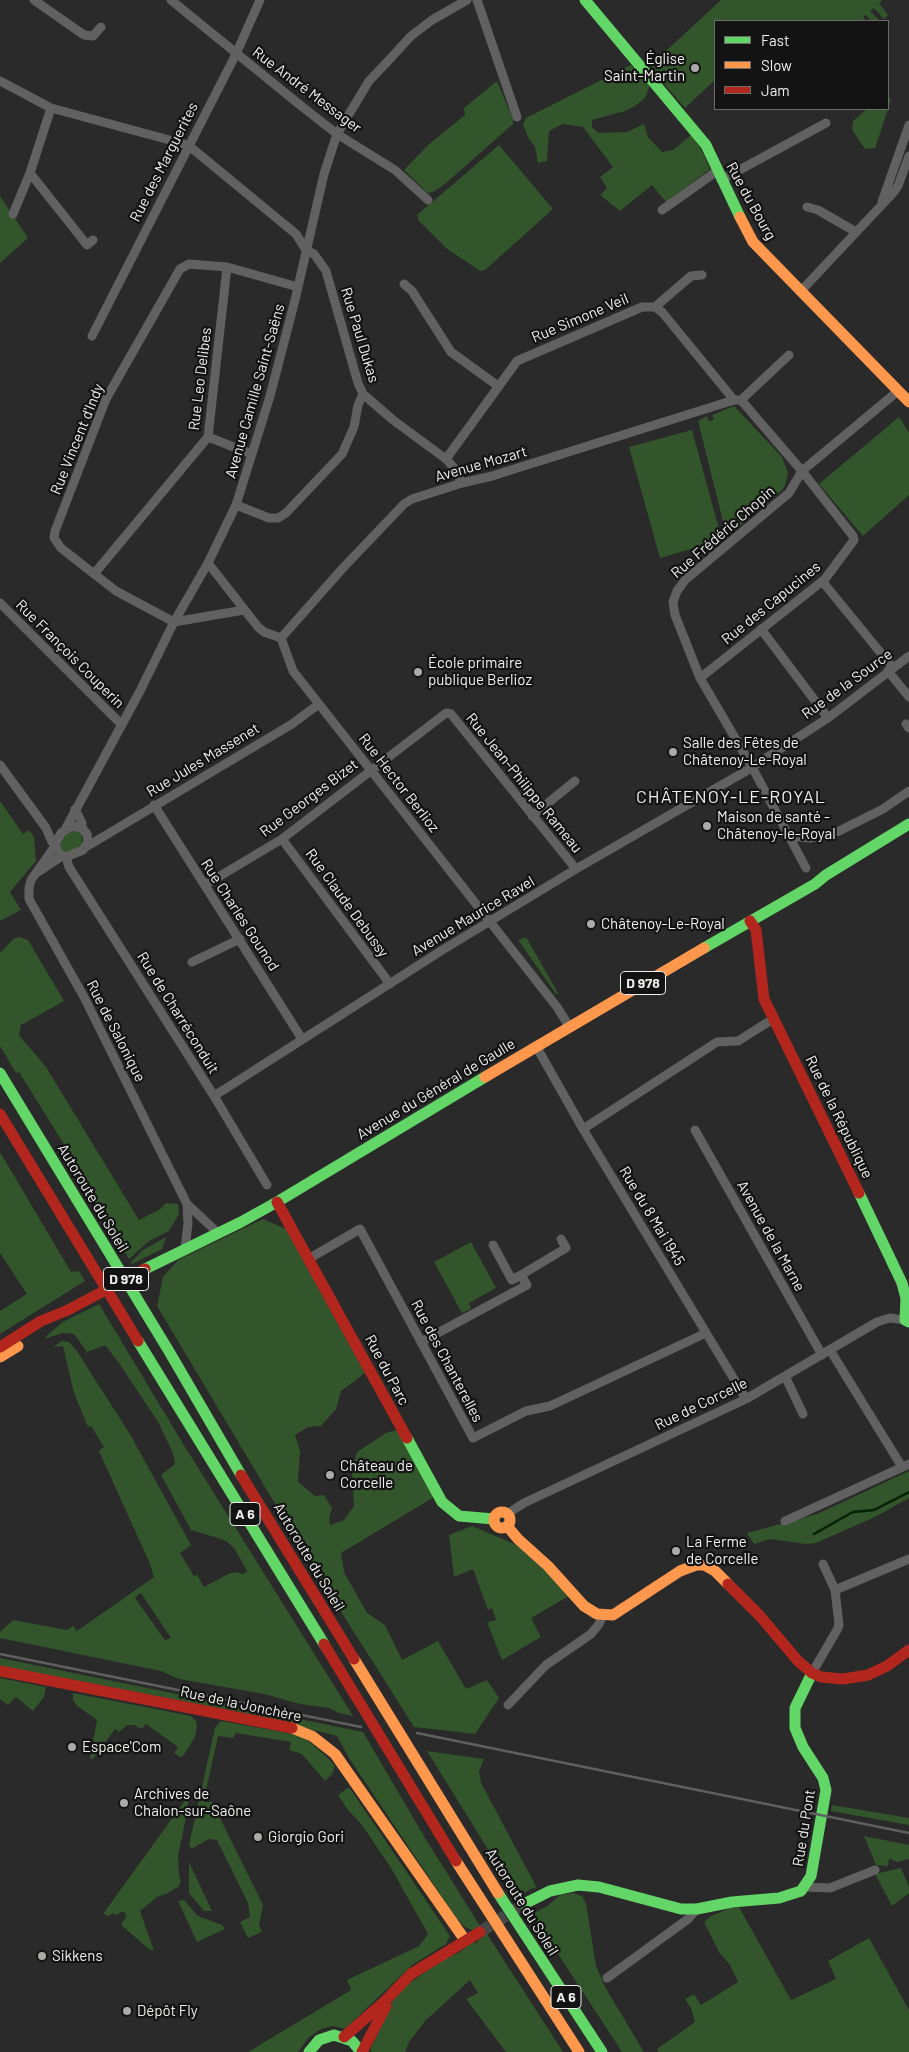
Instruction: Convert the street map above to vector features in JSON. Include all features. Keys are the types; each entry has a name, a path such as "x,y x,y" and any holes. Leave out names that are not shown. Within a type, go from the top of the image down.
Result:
{"main road":[{"name":"Rue du Bourg","path":"585,0 706,145 753,242 909,402"},
{"name":"Avenue du Général de Gaulle","path":"815,884 826,875 909,824"},
{"name":"Avenue du Général de Gaulle","path":"68,1310 277,1202 569,1026 815,884 834,877 909,834"},
{"name":"Rue de la République","path":"750,921 756,930 764,998 895,1266 906,1298 907,1320"},
{"name":"Autoroute du Soleil","path":"0,1073 393,1723 529,1943 602,2052"},
{"name":"A 6","path":"0,1114 478,1898 578,2052"},
{"name":"Rue du Parc","path":"277,1202 310,1258 442,1502 459,1516 494,1519"},
{"name":"D 978","path":"0,1347 41,1321 68,1310"},
{"name":"D 978","path":"0,1358 48,1326 68,1310"},
{"path":"498,1513 507,1514 510,1521 507,1526 498,1527 494,1519 498,1513"},
{"path":"507,1526 518,1539 548,1566 584,1606 591,1611 603,1615 613,1615 623,1610 688,1567 704,1565 716,1571 760,1616 798,1662 812,1673 830,1679 857,1678 888,1666 909,1650"},
{"name":"Rue de la Jonchère","path":"0,1671 296,1729 312,1736 335,1754 465,1940"},
{"name":"Rue du Pont","path":"524,1904 550,1891 578,1885 599,1887 681,1909 697,1909 732,1902 787,1897 805,1887 811,1876 826,1797 826,1784 798,1737 795,1728 795,1708 803,1688 812,1673"},
{"path":"344,2037 384,2002 411,1974 480,1932"},
{"path":"309,2051 324,2038 334,2035 352,2041 361,2052 388,2003 411,1974"}],"street":[{"path":"36,0 84,35 93,36 101,27"},
{"name":"Rue André Messager","path":"171,0 337,134 395,170 428,200"},
{"name":"Rue des Marguerites","path":"92,336 236,54 260,0"},
{"name":"Avenue Camille Saint-Saëns","path":"63,831 140,691 174,622 208,563 236,505 270,396 298,288 324,174 337,134 369,81 388,60 412,36 432,20 467,0"},
{"path":"478,0 517,117"},
{"path":"0,81 51,108 188,145"},
{"path":"13,214 30,173 51,108"},
{"path":"662,210 719,175 826,123"},
{"path":"881,205 909,124"},
{"name":"Rue Paul Dukas","path":"188,145 296,234 306,250 317,258 326,271 358,383 364,394 393,420 446,459 462,482"},
{"path":"800,292 898,186 909,156"},
{"path":"30,173 87,245 93,240"},
{"path":"807,207 818,210 856,232"},
{"path":"296,234 310,233"},
{"name":"Rue Vincent d'Indy","path":"174,622 116,591 61,548 54,538 55,531 106,399 180,269 189,264 227,267 298,288"},
{"name":"Rue Leo Delibes","path":"94,574 208,437 227,267"},
{"path":"702,275 691,276 655,307 662,312 737,400 802,472"},
{"path":"404,284 412,291 451,352 498,386"},
{"name":"Rue Simone Veil","path":"446,459 517,361 642,308 655,307"},
{"path":"737,400 789,355"},
{"name":"Rue Frédéric Chopin","path":"806,868 761,795 752,767 700,678 675,615 674,602 677,591 691,575 788,493 802,472 898,391"},
{"path":"236,505 268,518 278,518 286,513 342,454 354,427 358,405 364,394"},
{"name":"Avenue Mozart","path":"281,638 404,504 423,495 462,482 492,476 737,400"},
{"path":"208,437 252,454"},
{"name":"Rue des Capucines","path":"700,678 822,581 854,540 854,536 802,472"},
{"path":"208,563 244,610 264,632 281,638"},
{"path":"822,581 890,669 909,697"},
{"name":"Rue François Couperin","path":"0,603 121,724"},
{"path":"174,622 244,610"},
{"path":"761,629 828,718"},
{"name":"Rue Hector Berlioz","path":"281,638 293,671 491,922 563,1015 569,1026"},
{"name":"Rue de la Source","path":"752,767 828,718 909,656"},
{"name":"Rue Jules Massenet","path":"86,847 292,724 319,704"},
{"name":"Rue Georges Bizet","path":"205,885 282,839 446,713 451,714"},
{"name":"Rue Jean-Philippe Rameau","path":"451,714 576,869"},
{"path":"0,765 46,828 58,852 64,856"},
{"name":"Avenue Maurice Ravel","path":"214,1096 302,1039 576,869 752,767"},
{"path":"532,816 575,781"},
{"path":"788,836 810,838 839,831 882,809 909,791"},
{"name":"Rue Charles Gounod","path":"154,805 302,1039"},
{"path":"38,872 64,856 78,853 86,847 88,842 85,831 75,809"},
{"path":"55,845 63,831 71,826 101,837"},
{"path":"46,828 63,831"},
{"name":"Rue Claude Debussy","path":"282,839 390,984"},
{"name":"Rue de Salonique","path":"55,845 31,880 29,899 84,997 187,1204 218,1233"},
{"name":"Rue de Charréconduit","path":"64,856 69,867 214,1096 267,1185"},
{"path":"192,962 240,939"},
{"path":"583,1129 717,1042 738,1041 773,1019"},
{"name":"Rue du 8 Mai 1945","path":"536,1046 583,1129 746,1399"},
{"name":"Avenue de la Marne","path":"695,1130 826,1352 905,1466"},
{"name":"Rue de Salonique","path":"185,1248 188,1224 187,1204"},
{"path":"188,1224 202,1218"},
{"name":"Rue des Chanterelles","path":"310,1258 360,1229 473,1438 526,1411 550,1406 706,1333"},
{"path":"493,1245 512,1280 566,1248 561,1239"},
{"path":"421,1342 527,1285 521,1274"},
{"name":"Rue de Corcelle","path":"507,1514 524,1503 746,1399 877,1322 890,1318 907,1320"},
{"path":"785,1376 803,1414"},
{"path":"785,1521 905,1466"},
{"path":"836,1590 909,1559"},
{"path":"812,1673 838,1630 839,1625 836,1590 823,1564"},
{"path":"508,1705 546,1665 591,1634 603,1615"},
{"path":"805,1887 830,1888 875,1870"},
{"path":"607,1978 688,1919 697,1909"}],"green space":[{"path":"721,0 882,0 879,3 888,15 884,19 874,8 870,11 879,20 870,20 866,15 863,17 865,20 714,20 714,81 685,108 653,71 652,64"},
{"path":"631,65 650,85 645,98 625,111 592,120 592,127 598,133 627,132 644,124 648,137 662,152 673,150 691,135 701,149 710,169 666,202 652,185 620,211 600,195 607,188 600,177 613,167 583,127 563,124 549,131 547,161 538,163 535,147 523,125 526,118"},
{"path":"497,81 513,119 513,124 445,184 428,193 404,170 428,145 465,115 464,108"},
{"path":"866,110 888,110 875,148 865,149 852,130 853,121"},
{"path":"499,145 553,209 485,270 480,271 446,248 419,221 417,215"},
{"path":"0,196 28,238 0,263"},
{"path":"734,406 782,457 788,473 785,486 781,491 727,537 698,421 707,416 709,421 714,420 712,415"},
{"path":"899,417 909,433 909,495 863,536 819,484"},
{"path":"692,430 722,540 660,558 629,447"},
{"path":"0,801 23,834 29,830 34,837 36,861 10,892 21,910 0,921"},
{"path":"68,831 79,831 82,835 82,845 67,854 63,853 59,848 59,843"},
{"path":"19,937 28,940 64,1001 21,1025 19,1035 46,1067 139,1220 159,1210 166,1203 178,1204 179,1214 169,1231 149,1241 129,1259 71,1165 75,1162 19,1072 16,1073 0,1046 0,953 13,939"},
{"path":"526,937 558,993 556,994 518,940"},
{"path":"0,1152 71,1272 79,1271 85,1281 0,1334 0,1311 27,1294 0,1253"},
{"path":"263,1219 286,1229 365,1373 341,1391 336,1409 321,1426 308,1427 295,1435 300,1451 298,1482 315,1496 324,1495 332,1508 329,1519 330,1525 344,1520 354,1506 352,1472 357,1452 386,1433 397,1430 434,1497 341,1553 344,1572 367,1613 385,1625 402,1660 438,1641 466,1689 487,1680 499,1698 475,1734 414,1727 314,1569 157,1306 163,1277 178,1260"},
{"path":"166,1237 162,1249 132,1264 131,1262 143,1250"},
{"path":"471,1242 496,1288 469,1303 471,1309 462,1313 434,1262"},
{"path":"99,1304 179,1437 353,1716 339,1713 329,1708 300,1704 264,1694 179,1679 161,1671 0,1638 0,1632 13,1620 67,1630 73,1626 77,1631 154,1577 150,1564 99,1451 104,1447 91,1426 88,1427 74,1393 63,1346 53,1347 62,1341 69,1342 77,1351 131,1436 191,1545 180,1553 194,1576 197,1575 204,1587 228,1574 235,1572 243,1574 247,1571 234,1548 227,1542 191,1530 161,1475 175,1464 173,1453 158,1422 105,1345 87,1352 74,1334 62,1333 48,1338 45,1337 63,1322","holes":["141,1593 171,1638 165,1640 135,1598"]},
{"path":"909,1471 909,1498 875,1517 816,1543 805,1544 770,1539 754,1544 747,1533 817,1514"},
{"path":"472,1526 517,1545 535,1560 569,1596 531,1618 541,1637 502,1660 487,1622 496,1620 492,1608 488,1610 473,1569 454,1577 449,1535"},
{"path":"0,1658 363,1732 425,1838 480,1926 472,1930 465,1927 457,1919 349,1758 337,1736 261,1716 0,1666"},
{"path":"0,1678 46,1687 44,1697 33,1711 16,1697 8,1705 0,1699"},
{"path":"73,1693 191,1716 196,1721 197,1726 195,1737 183,1756 180,1757 174,1753 178,1747 146,1724 142,1729 134,1725 127,1725 119,1732 115,1729 93,1759 90,1759 97,1720 77,1706 73,1700"},
{"path":"221,1721 293,1734 305,1738 335,1766 332,1774 325,1781 302,1754 289,1750 291,1742 236,1733 233,1738 218,1736 205,1802 212,1802 263,1905 259,1925 262,1932 248,1938 240,1922 250,1917 248,1903 217,1840 209,1839 191,1849 189,1845 215,1728"},
{"path":"427,1751 484,1759 479,1771 481,1783 536,1886 535,1889 532,1888 518,1898"},
{"path":"349,1787 450,1936 446,1944 412,1965 345,2029 333,2026 321,2029 309,2037 298,2052 248,2052 351,1990 347,1980 419,1946 428,1934 391,1868 362,1825 348,1810 338,1795"},
{"path":"189,1795 178,1856 181,1881 178,1887 157,1897 140,1911 154,1951 149,1949 121,1925 126,1917 125,1912 120,1912 118,1915 112,1913 109,1916 103,1914"},
{"path":"832,1805 909,1818 909,1825 831,1811"},
{"path":"864,1836 909,1845 909,1859 897,1862 889,1858 888,1866 876,1865"},
{"path":"189,1862 212,1911 204,1911 189,1893"},
{"path":"901,1868 909,1887 909,1893 892,1906 875,1874"},
{"path":"573,1893 582,1896 586,1903 596,1966 605,1987 644,2052 622,2052 532,1914 547,1906 560,1895"},
{"path":"184,1900 198,1916 222,1925 225,1929 197,1942 178,1901"},
{"path":"739,1907 791,2000 836,1979 828,1961 869,1938 909,2010 909,2052 659,2052 657,2049 695,2022 691,2008 685,1999 694,1994 701,2005 738,1982 730,1965 719,1952 704,1922 711,1916 730,1908"},
{"path":"484,1934 487,1934 563,2052 506,2052 466,1999 478,1993 470,1980 425,2021 409,2042 405,2052 371,2052 371,2048 392,2002 404,1987 444,1959 458,1953 473,1942 476,1943"}],"waterway":[{"path":"814,1534 853,1512 874,1510 909,1492"}],"tunnel":[{"path":"480,1932 524,1904"}],"railway":[{"path":"0,1654 361,1727"},
{"path":"417,1733 909,1833"}],"traffic: fast":[{"path":"585,0 706,145 740,217"},
{"path":"704,948 815,884 826,875 909,824"},
{"path":"0,1073 170,1353 241,1475"},
{"path":"145,1269 241,1222 277,1202 485,1077"},
{"path":"859,1193 902,1283 906,1298 905,1320 909,1322"},
{"path":"138,1341 324,1644"},
{"path":"407,1438 442,1502 459,1516 494,1519"},
{"path":"524,1904 550,1891 578,1885 599,1887 681,1909 697,1909 732,1902 779,1898 801,1891 811,1876 826,1790 823,1778 803,1747 795,1728 795,1708 812,1673"},
{"path":"498,1893 602,2052"},
{"path":"309,2052 319,2040 334,2035 352,2041 361,2052"}],"traffic: slow":[{"path":"740,217 753,242 909,402"},
{"path":"485,1077 704,948"},
{"path":"0,1357 18,1346"},
{"path":"502,1512 508,1514 510,1520 508,1526 502,1528 496,1526 494,1520 496,1514 502,1512"},
{"path":"507,1526 518,1539 548,1566 584,1606 597,1614 613,1615 680,1571 696,1565 704,1565 715,1571 728,1584"},
{"path":"354,1659 498,1893"},
{"path":"292,1728 312,1736 335,1754 465,1940"},
{"path":"456,1861 579,2052"}],"traffic: jam":[{"path":"750,921 756,930 764,999 859,1193"},
{"path":"0,1114 138,1341"},
{"path":"277,1202 407,1438"},
{"path":"0,1347 41,1321 68,1310 145,1269"},
{"path":"241,1475 354,1659"},
{"path":"728,1584 760,1616 798,1661 812,1673 821,1677 843,1679 868,1675 887,1666 909,1650"},
{"path":"324,1644 456,1861"},
{"path":"0,1671 292,1728"},
{"path":"344,2037 384,2002 411,1974 480,1932"},
{"path":"362,2052 386,2006"}],"place":[{"name":"Église Saint-Martin","path":"695,68"},
{"name":"École primaire publique Berlioz","path":"418,672"},
{"name":"Salle des Fêtes de Châtenoy-Le-Royal","path":"673,752"},
{"name":"Maison de santé - Châtenoy-le-Royal","path":"707,826"},
{"name":"Châtenoy-Le-Royal","path":"591,924"},
{"name":"Château de Corcelle","path":"330,1475"},
{"name":"La Ferme de Corcelle","path":"676,1551"},
{"name":"Espace'Com","path":"72,1747"},
{"name":"Archives de Chalon-sur-Saône","path":"124,1803"},
{"name":"Giorgio Gori","path":"258,1837"},
{"name":"Sikkens","path":"42,1956"},
{"name":"Dépôt Fly","path":"127,2011"}],"district":[{"name":"CHÂTENOY-LE-ROYAL","path":"731,797"}]}
